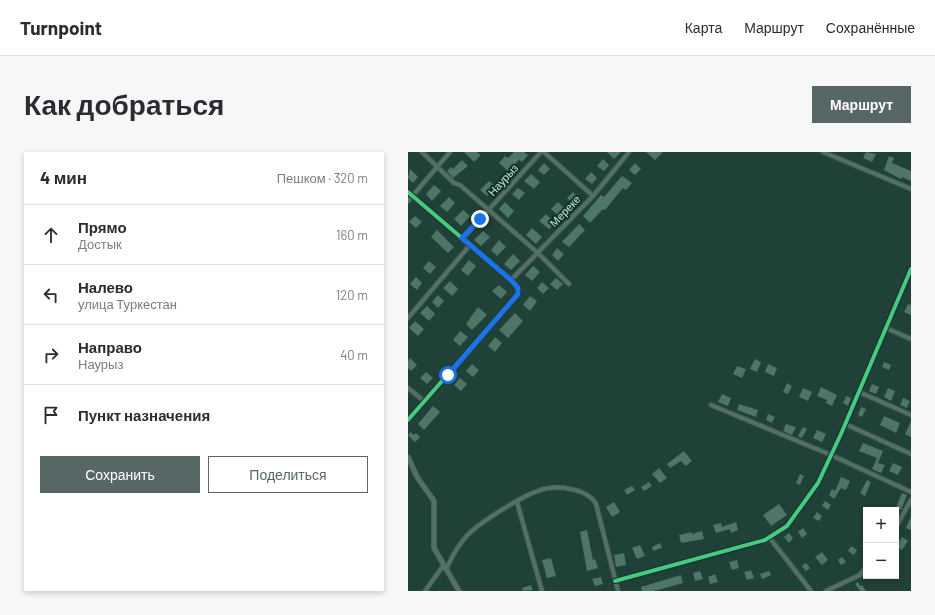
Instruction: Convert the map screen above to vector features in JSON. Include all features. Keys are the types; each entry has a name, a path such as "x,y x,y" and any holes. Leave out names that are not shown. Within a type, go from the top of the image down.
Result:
{"street":[{"path":"422,152 454,183 460,185 489,209 538,253 569,284"},
{"path":"408,201 450,152"},
{"name":"Наурыз","path":"462,238 541,152"},
{"path":"544,152 592,196"},
{"name":"Мереке","path":"511,280 592,196 629,152"},
{"path":"823,152 911,189"},
{"path":"408,192 511,280 518,288 517,297 408,420"},
{"path":"408,318 470,245"},
{"path":"615,581 764,540 787,526 818,483 859,392 911,269"},
{"path":"886,328 911,339"},
{"path":"408,388 424,401"},
{"path":"859,392 911,415"},
{"path":"711,405 831,455 911,492"},
{"path":"845,424 911,454"},
{"path":"408,457 417,477 434,501 433,543 443,566 459,591"},
{"path":"446,571 452,558 473,530 517,502 545,489 579,490 593,498 596,504 618,591"},
{"path":"899,522 911,500"},
{"path":"517,502 542,591"},
{"path":"769,537 811,591"},
{"path":"425,591 443,566"},
{"path":"826,591 860,575 863,571"}],"building":[{"path":"464,152 477,152 481,155 474,162"},
{"path":"514,152 524,152 528,155 522,162 519,160 508,171 499,163 505,156 508,158"},
{"path":"607,152 621,152 614,159"},
{"path":"646,152 663,152 655,160"},
{"path":"866,152 876,154 872,162 863,158"},
{"path":"889,156 894,158 892,163 911,171 911,181 902,177 901,179 884,170"},
{"path":"603,159 609,165 604,171 597,166"},
{"path":"462,160 468,166 453,178 447,171 451,167 453,169"},
{"path":"544,163 550,169 544,175 538,170"},
{"path":"635,163 641,169 635,175 629,170"},
{"path":"410,169 418,177 413,183 408,178"},
{"path":"591,172 597,178 592,184 585,179"},
{"path":"531,174 540,182 534,189 524,181"},
{"path":"622,176 632,183 626,190 623,188 605,210 603,209 590,223 583,216 601,195 604,197"},
{"path":"489,181 496,187 487,196 480,190"},
{"path":"434,185 441,191 432,201 426,194"},
{"path":"518,188 525,193 519,200 512,194"},
{"path":"573,192 579,198 573,204 567,198"},
{"path":"449,197 455,203 447,212 440,206"},
{"path":"505,202 514,211 508,218 499,209"},
{"path":"558,202 567,211 561,218 551,209"},
{"path":"463,210 470,216 461,226 454,219"},
{"path":"546,214 555,223 549,229 539,221"},
{"path":"415,216 422,222 416,228 409,222"},
{"path":"579,224 585,230 569,247 562,242"},
{"path":"532,228 542,237 536,244 526,235"},
{"path":"437,230 454,247 448,253 431,237"},
{"path":"483,231 490,237 481,246 474,240"},
{"path":"499,240 506,247 497,256 491,250"},
{"path":"557,248 564,254 558,261 552,255"},
{"path":"513,254 520,261 511,270 504,264"},
{"path":"469,260 476,266 468,276 461,270"},
{"path":"429,261 436,267 430,274 423,268"},
{"path":"533,266 540,272 532,281 525,275"},
{"path":"416,277 422,283 417,290 410,284"},
{"path":"556,278 563,284 557,290 550,284"},
{"path":"450,281 458,289 452,296 443,288"},
{"path":"542,282 549,288 543,294 537,288"},
{"path":"499,285 507,292 501,299 492,291"},
{"path":"438,295 444,301 438,308 432,302"},
{"path":"530,296 537,301 530,311 523,305"},
{"path":"908,304 911,305 911,315 904,312"},
{"path":"427,306 435,314 429,321 420,313"},
{"path":"478,307 487,315 472,330 466,324"},
{"path":"515,313 523,321 508,338 499,330"},
{"path":"415,321 424,329 418,336 409,328"},
{"path":"460,331 468,337 460,346 453,340"},
{"path":"495,337 502,343 495,352 488,346"},
{"path":"410,358 417,365 411,371 408,368 408,361"},
{"path":"755,359 761,362 757,372 750,369"},
{"path":"884,362 891,365 889,370 882,367"},
{"path":"472,364 479,370 473,377 466,371"},
{"path":"768,364 777,368 774,376 765,372"},
{"path":"737,366 746,369 742,378 733,374"},
{"path":"426,372 433,378 427,384 420,378"},
{"path":"460,378 467,384 461,391 454,385"},
{"path":"787,383 792,386 788,394 783,392"},
{"path":"872,384 879,387 876,394 869,391"},
{"path":"821,387 837,395 832,406 826,403 827,400 817,396"},
{"path":"803,388 812,392 808,401 799,397"},
{"path":"888,388 895,391 891,401 884,397"},
{"path":"722,394 731,398 728,406 718,402"},
{"path":"846,396 851,398 848,406 843,403"},
{"path":"903,398 910,401 907,408 900,405"},
{"path":"739,404 758,410 756,417 737,410"},
{"path":"433,406 440,412 424,430 418,424"},
{"path":"861,407 866,409 862,417 858,415"},
{"path":"768,414 775,417 772,423 766,420"},
{"path":"884,416 900,423 896,433 880,425"},
{"path":"911,421 911,437 905,434"},
{"path":"786,424 796,427 792,435 783,431"},
{"path":"803,427 807,429 802,438 798,436"},
{"path":"817,430 826,434 822,442 813,438"},
{"path":"411,432 413,435 416,433 420,437 415,442 408,435"},
{"path":"863,443 883,451 878,463 885,465 881,473 872,469 877,458 859,451"},
{"path":"684,451 692,461 686,466 681,461 670,468 667,464"},
{"path":"893,463 902,467 898,475 889,471"},
{"path":"659,468 667,478 660,483 652,474"},
{"path":"800,474 804,476 800,485 796,483"},
{"path":"841,477 850,481 846,490 841,488 834,499 829,495 832,489 835,491"},
{"path":"867,480 871,482 865,496 860,493"},
{"path":"649,482 652,486 644,491 641,487"},
{"path":"632,486 635,490 627,495 624,490"},
{"path":"902,493 907,495 901,510 899,509 899,507 896,507"},
{"path":"825,501 831,505 828,510 822,506"},
{"path":"614,502 620,512 612,517 606,507"},
{"path":"779,504 787,515 771,526 763,515"},
{"path":"817,512 822,516 819,521 813,518"},
{"path":"911,516 911,530 906,528"},
{"path":"736,522 738,530 731,533 730,529 716,533 713,525 721,523 722,527"},
{"path":"803,528 807,534 802,538 798,532"},
{"path":"587,530 593,560 595,559 598,568 587,571 580,532"},
{"path":"702,531 704,539 681,543 679,535 691,532 692,534"},
{"path":"789,533 793,538 789,543 784,537"},
{"path":"902,537 908,541 902,550 899,548 899,542"},
{"path":"660,543 662,548 653,551 652,547"},
{"path":"640,545 645,556 637,559 632,548"},
{"path":"851,546 857,550 854,555 848,551"},
{"path":"822,552 828,560 822,565 815,557"},
{"path":"624,553 626,565 616,567 614,555"},
{"path":"842,557 846,562 841,565 838,560"},
{"path":"551,558 556,576 547,578 542,560"},
{"path":"737,560 739,568 732,570 729,562"},
{"path":"806,563 810,568 806,571 802,566"},
{"path":"751,570 754,578 747,580 744,572"},
{"path":"700,571 703,579 695,581 693,573"},
{"path":"769,571 771,575 762,579 760,574"},
{"path":"715,574 718,582 710,584 708,577"},
{"path":"681,575 683,583 654,591 642,591 641,587"},
{"path":"601,577 603,584 595,586 592,579"},
{"path":"858,582 866,591 860,591 855,584"},
{"path":"531,585 533,590 523,591 522,588"}],"cycle path":[{"path":"408,192 511,280 518,288 518,294 408,420"},
{"path":"615,581 765,540 787,526 818,483 841,434 911,269"}],"route":[{"path":"448,375 517,297 518,294 518,288 516,285 462,238 480,219"}]}
